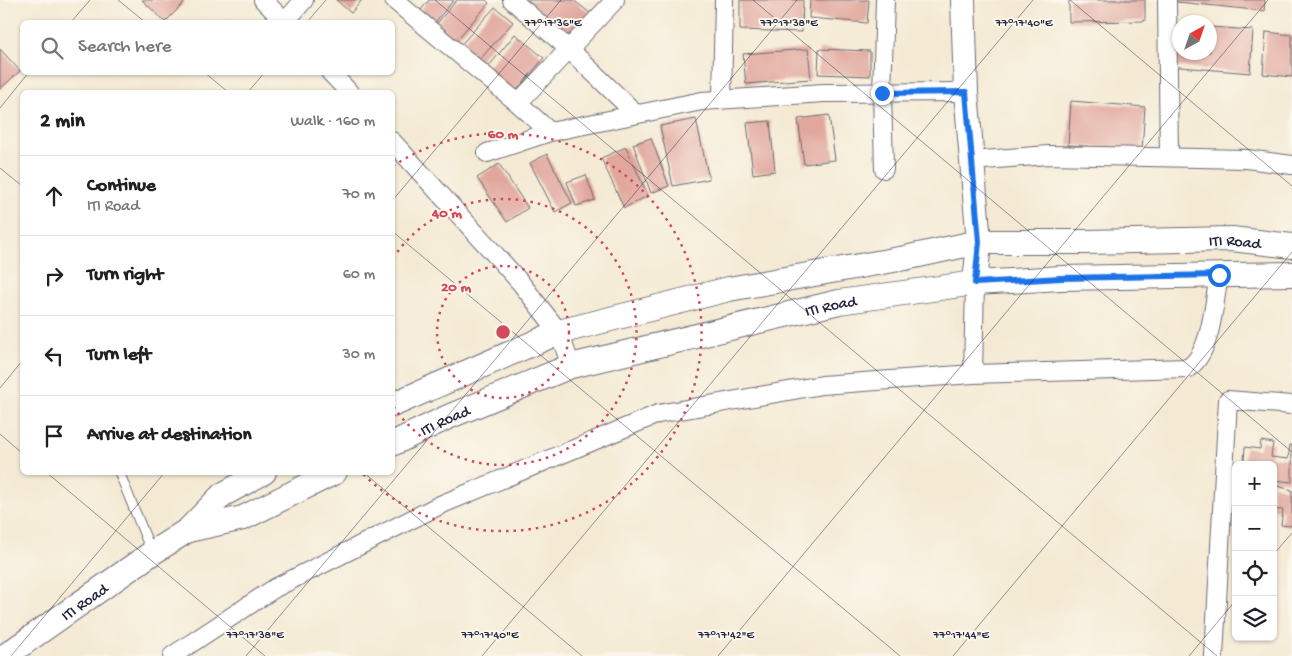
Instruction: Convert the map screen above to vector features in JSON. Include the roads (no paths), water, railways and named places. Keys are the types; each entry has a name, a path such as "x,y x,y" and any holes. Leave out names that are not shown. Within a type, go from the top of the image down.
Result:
{"street":[{"path":"263,0 283,20"},
{"path":"287,20 304,0"},
{"path":"394,0 550,132"},
{"path":"512,0 569,49 636,114"},
{"path":"518,103 615,0"},
{"path":"722,100 724,0"},
{"path":"884,169 882,93 885,0"},
{"path":"963,0 966,92 979,242 975,283 973,374"},
{"path":"1167,0 1169,157"},
{"path":"333,75 347,90"},
{"path":"487,153 550,132 702,101 824,93 966,92"},
{"path":"395,144 520,282 559,332 571,366"},
{"path":"972,162 1048,156 1169,157 1247,159 1292,165"},
{"name":"ITI Road","path":"395,404 559,332 729,289 905,258 979,242 1232,239 1292,246"},
{"name":"ITI Road","path":"395,443 448,417 571,366 839,302 975,283 1061,278 1292,274"},
{"path":"172,656 275,588 440,505 658,414 822,385 973,374 1188,368 1194,364 1206,343 1219,275"},
{"path":"1214,656 1228,400 1292,405"},
{"name":"ITI Road","path":"5,656 188,530 222,495 259,475"},
{"name":"ITI Road","path":"188,530 243,518 329,475"}],"lane":[{"path":"120,475 152,553"}]}
